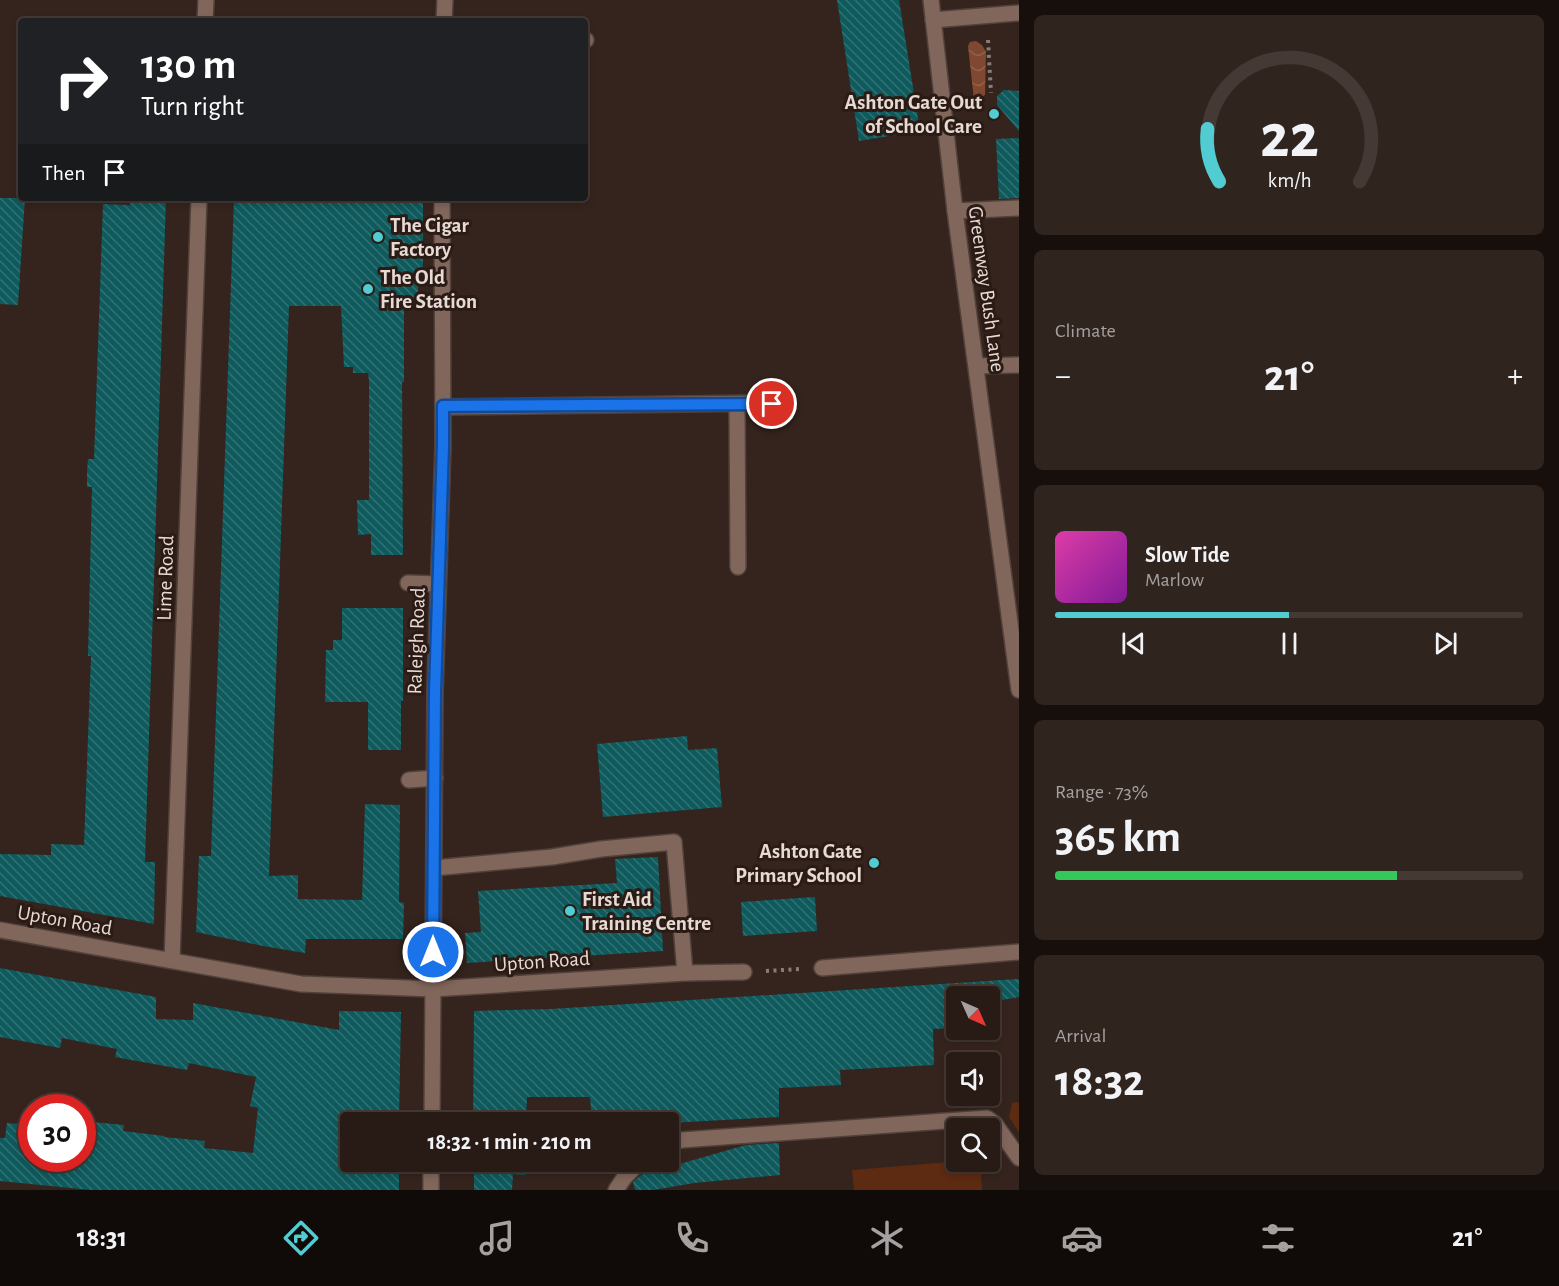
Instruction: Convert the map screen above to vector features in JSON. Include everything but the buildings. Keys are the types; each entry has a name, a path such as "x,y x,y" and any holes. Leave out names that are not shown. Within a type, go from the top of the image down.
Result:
{"street":[{"path":"205,18 206,0"},
{"path":"444,0 444,18"},
{"name":"Greenway Bush Lane","path":"931,0 956,211 1019,688"},
{"path":"933,20 1019,13"},
{"name":"Lime Road","path":"172,960 199,201"},
{"name":"Raleigh Road","path":"432,1112 435,692 443,445 442,201"},
{"path":"956,211 1019,208"},
{"path":"977,366 1019,365"},
{"path":"737,404 738,567"},
{"path":"443,406 772,404"},
{"path":"408,583 438,584"},
{"path":"409,780 435,778"},
{"path":"434,868 674,842 685,973"},
{"name":"Upton Road","path":"0,930 301,984 433,989 685,973 744,972"},
{"path":"822,968 1019,952"},
{"path":"679,1141 987,1118 995,1124 1019,1158"},
{"path":"431,1172 431,1190"},
{"path":"616,1190 630,1172"}],"path":[{"path":"988,40 991,93"},
{"path":"744,972 822,968"}],"shaded area":[{"path":"1019,1102 1019,1132 1009,1117 1012,1103"},
{"path":"946,1162 946,1172 981,1172 982,1190 854,1190 852,1170"}],"water":[{"path":"976,41 986,52 985,95 974,100 968,46 970,42"}],"place":[{"name":"Ashton Gate Out of School Care","path":"994,114"},
{"name":"The Cigar Factory","path":"378,237"},
{"name":"The Old Fire Station","path":"368,289"},
{"name":"Ashton Gate Primary School","path":"874,863"},
{"name":"First Aid Training Centre","path":"570,911"}],"route":[{"path":"433,952 435,692 443,406 772,404"}]}
